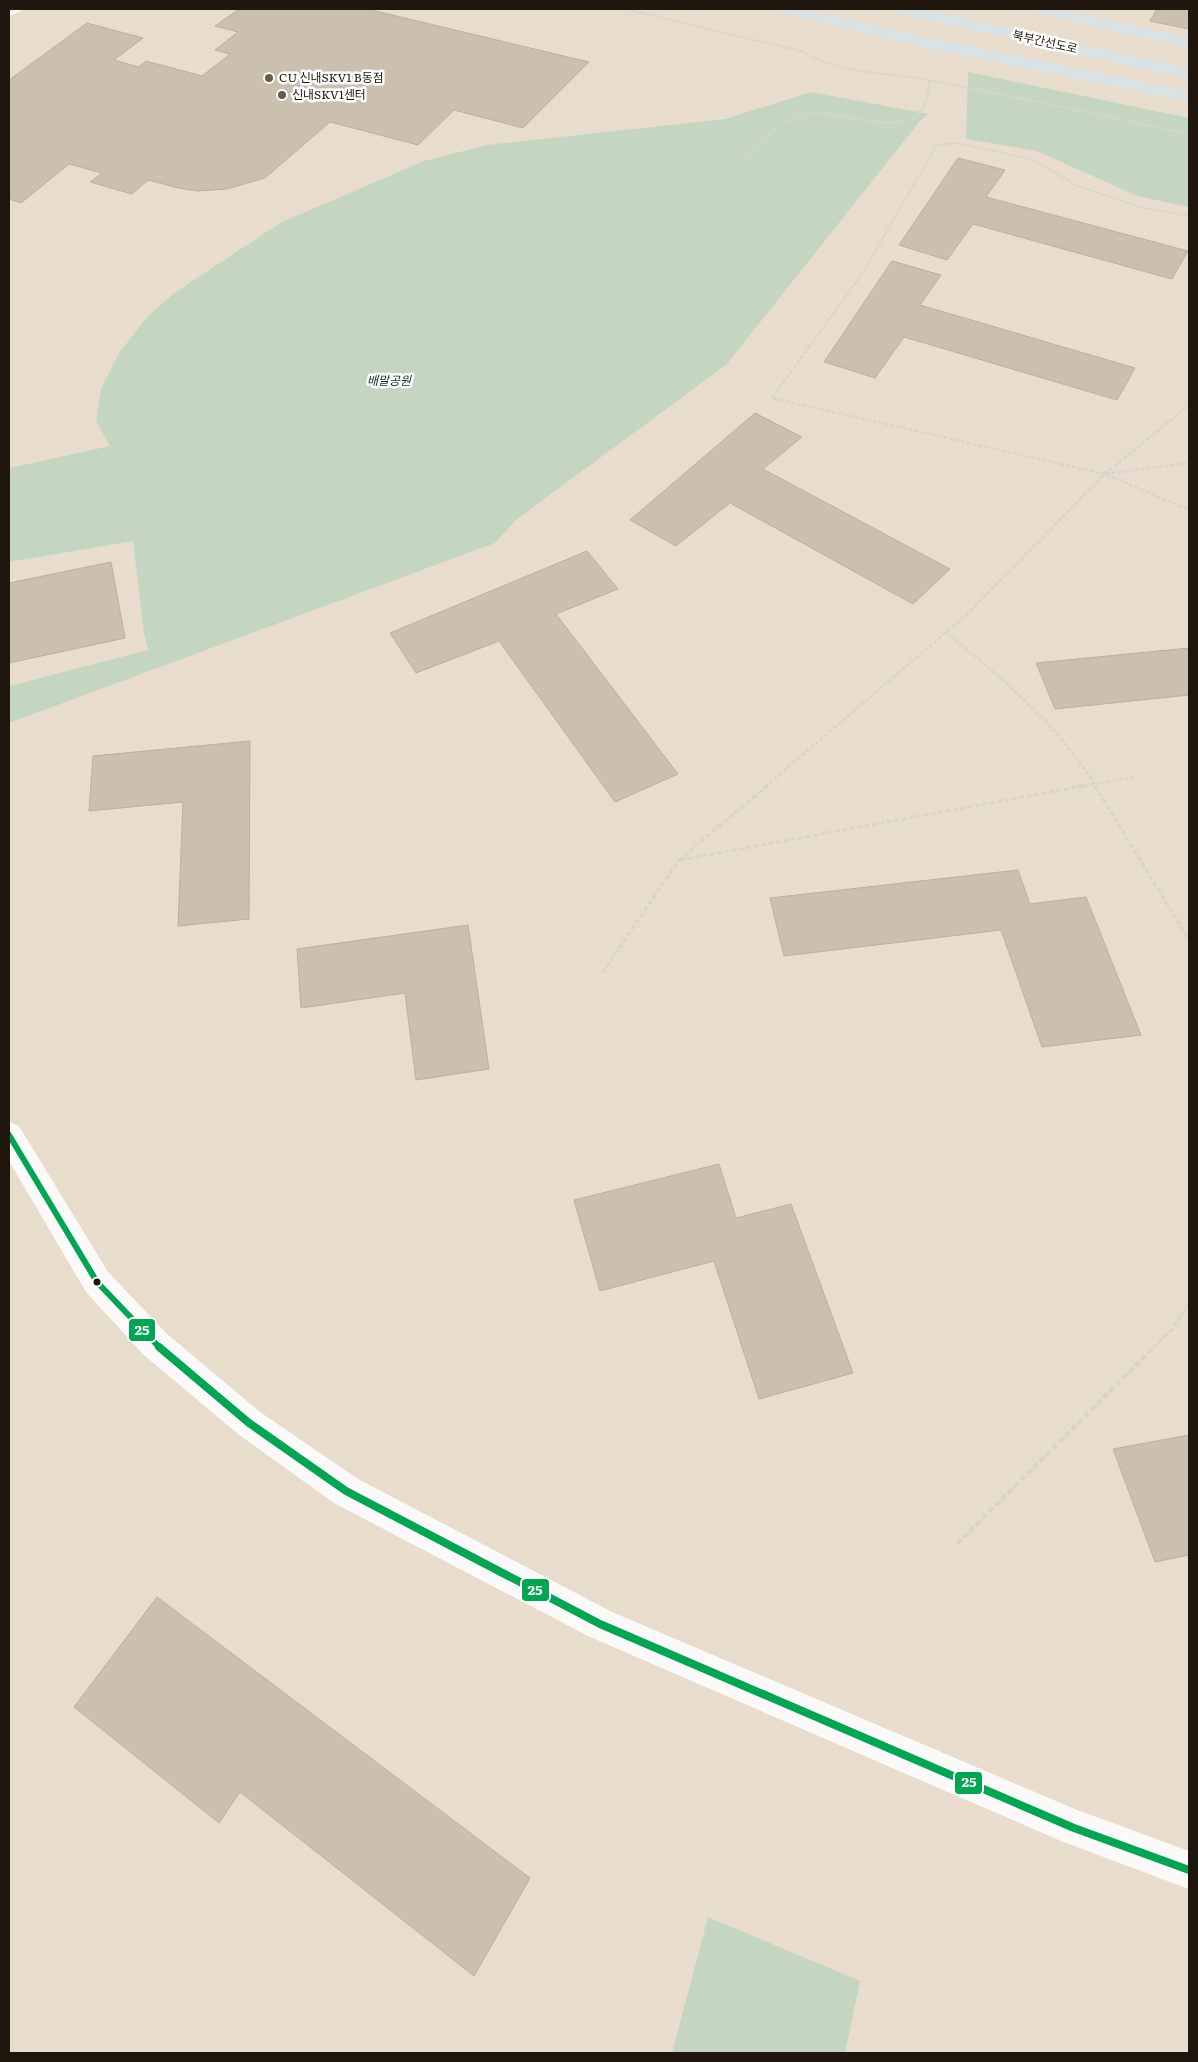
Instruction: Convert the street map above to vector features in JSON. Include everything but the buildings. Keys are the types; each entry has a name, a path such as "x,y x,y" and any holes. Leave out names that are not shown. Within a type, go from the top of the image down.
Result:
{"highway":[{"path":"784,9 920,41 1189,97"},
{"name":"북부간선도로","path":"902,9 1189,74"},
{"path":"1040,9 1189,43"},
{"path":"1050,9 1111,26"}],"street":[{"path":"9,11 14,9"},
{"path":"9,1135 97,1282 155,1344 249,1423 346,1491 600,1624 1074,1828 1189,1870"}],"path":[{"path":"624,9 801,51 836,67 930,80 1189,134"},
{"path":"738,164 773,131 797,117 823,113 883,123 908,120 917,115 924,106 930,80"},
{"path":"1189,216 1141,207 1077,186 1034,160 957,143 937,145 862,274 772,398 1105,474 1189,510"},
{"path":"602,973 679,860 815,746 965,616 1105,474 1189,405"},
{"path":"1105,474 1189,463"},
{"path":"946,632 1008,682 1071,749 1189,940"},
{"path":"679,860 1134,776"},
{"path":"957,1544 1172,1329 1189,1304"}],"green space":[{"path":"968,72 1189,118 1189,207 1137,196 1037,151 966,139"},
{"name":"배말공원","path":"811,92 928,114 920,121 727,364 516,520 495,543 9,723 9,686 148,650 144,634 133,541 9,562 9,468 110,446 96,421 101,389 119,353 147,317 173,294 280,223 424,161 487,145 725,119"},
{"path":"708,1917 860,1981 845,2053 672,2053"}],"transit line":[{"name":"25","path":"9,1135 97,1282 155,1344 249,1423 346,1491 600,1624 1074,1828 1189,1870"}],"place":[{"name":"CU 신내SKV1 B동점","path":"269,78"},
{"name":"신내SKV1센터","path":"282,95"}]}
